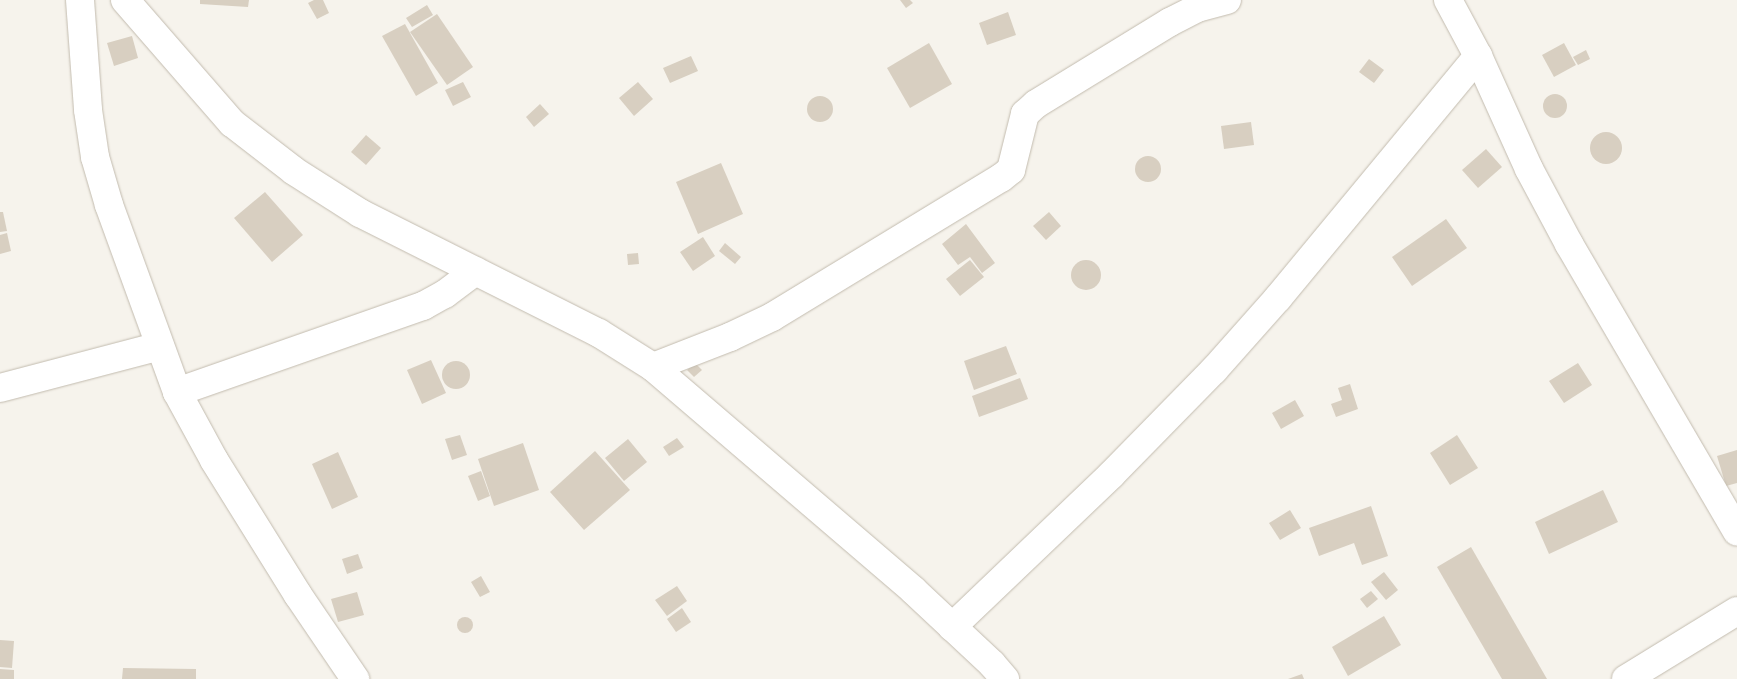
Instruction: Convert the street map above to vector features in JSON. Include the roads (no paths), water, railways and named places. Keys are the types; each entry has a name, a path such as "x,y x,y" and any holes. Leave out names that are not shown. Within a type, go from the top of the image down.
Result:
{"street":[{"path":"80,0 88,110 95,157 109,205 177,392 214,460 298,595 355,679"},
{"path":"125,0 232,123 294,170 360,213 599,333 653,367 913,590 1005,679"},
{"path":"653,367 730,337 772,317 1001,178 1011,170 1015,160 1025,114 1036,104 1170,22 1197,8 1227,0"},
{"path":"1448,0 1478,56 1529,169 1574,252 1737,532"},
{"path":"952,626 1112,474 1214,370 1278,298 1478,56"},
{"path":"177,392 422,306 445,294 475,270"},
{"path":"0,388 160,346"},
{"path":"1626,679 1737,611"}]}
